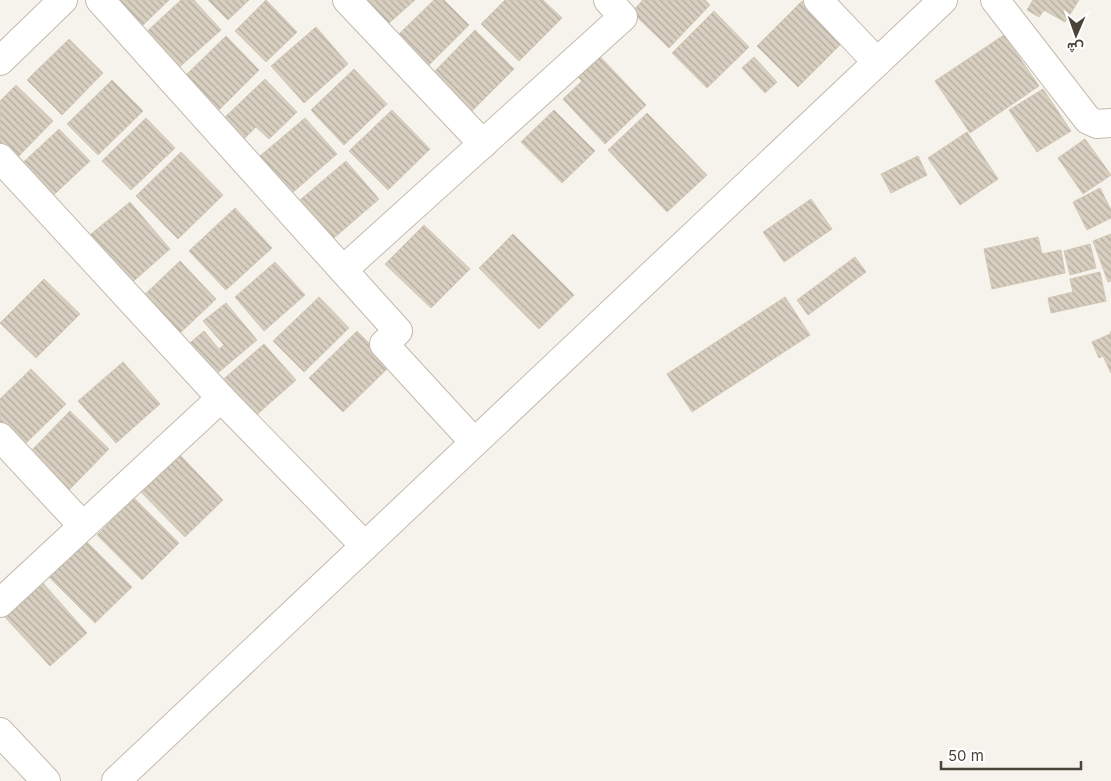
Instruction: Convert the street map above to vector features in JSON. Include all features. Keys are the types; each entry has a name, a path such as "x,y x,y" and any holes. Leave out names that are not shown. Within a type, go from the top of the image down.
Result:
{"street":[{"path":"0,61 63,0"},
{"path":"100,0 398,331 384,344 474,442"},
{"path":"347,0 483,144"},
{"path":"343,270 623,17 608,0"},
{"path":"818,0 877,62"},
{"path":"116,781 943,0"},
{"path":"995,0 1088,120 1097,124 1110,125"},
{"path":"0,158 221,398 365,546"},
{"path":"0,603 221,398"},
{"path":"0,437 83,526"},
{"path":"0,732 46,781"}],"building":[{"path":"113,0 169,0 140,28"},
{"path":"181,0 194,0 221,30 175,71 143,35"},
{"path":"208,0 249,0 228,20"},
{"path":"266,0 297,32 266,62 235,31"},
{"path":"367,0 415,0 388,24"},
{"path":"434,0 444,0 469,25 429,65 398,35"},
{"path":"505,0 543,0 562,18 519,61 481,24"},
{"path":"643,0 705,0 710,5 669,48 632,12"},
{"path":"1033,0 1079,0 1065,22 1044,10 1039,17 1027,10"},
{"path":"802,1 843,42 798,87 757,46"},
{"path":"714,11 749,47 707,88 672,53"},
{"path":"316,27 348,64 304,103 271,66"},
{"path":"475,30 514,69 471,112 433,73"},
{"path":"1004,35 1039,86 970,133 935,81"},
{"path":"226,36 259,70 218,111 184,77"},
{"path":"69,39 103,73 62,115 27,80"},
{"path":"593,49 646,105 605,144 563,99 582,81 571,70"},
{"path":"754,57 777,82 765,93 742,68"},
{"path":"354,69 387,104 344,145 311,110"},
{"path":"265,79 297,112 269,139 256,127 243,140 223,119"},
{"path":"112,80 143,111 98,155 67,124"},
{"path":"16,85 53,121 12,163 0,151 0,101"},
{"path":"1043,89 1071,131 1037,152 1009,110"},
{"path":"392,110 430,149 388,190 349,151"},
{"path":"554,110 595,151 562,183 521,142"},
{"path":"647,113 707,175 667,212 608,150"},
{"path":"146,118 175,148 131,190 102,161"},
{"path":"305,118 337,154 292,193 260,156"},
{"path":"59,129 90,161 46,202 15,170"},
{"path":"967,132 998,179 960,205 928,158"},
{"path":"1085,139 1111,175 1083,194 1058,158"},
{"path":"181,152 223,195 178,239 136,196"},
{"path":"918,156 927,175 891,193 881,174"},
{"path":"346,161 379,199 334,238 300,200"},
{"path":"1100,188 1111,210 1111,218 1087,230 1073,202"},
{"path":"811,199 832,229 784,262 763,232"},
{"path":"130,202 170,249 127,287 85,239"},
{"path":"235,208 272,248 226,290 189,251"},
{"path":"424,225 470,269 431,308 385,264"},
{"path":"513,234 574,295 539,329 479,268"},
{"path":"1111,234 1111,281 1108,282 1093,241"},
{"path":"1038,237 1042,254 1061,250 1065,273 992,289 984,249"},
{"path":"1090,244 1096,268 1070,275 1064,251"},
{"path":"855,257 866,272 808,315 797,300"},
{"path":"180,261 216,299 177,336 140,299"},
{"path":"275,262 305,295 264,331 235,297"},
{"path":"1100,272 1106,301 1051,313 1048,298 1073,292 1070,279"},
{"path":"44,279 80,314 36,358 0,323"},
{"path":"319,297 349,328 304,372 273,341"},
{"path":"785,297 810,335 692,412 667,374"},
{"path":"226,303 257,340 213,377 185,347 204,331 219,349 224,345 203,321"},
{"path":"357,331 391,365 343,412 309,378"},
{"path":"1111,331 1111,373 1103,356 1099,358 1092,342 1110,334"},
{"path":"264,344 296,380 252,419 219,383"},
{"path":"123,362 160,404 116,443 78,401"},
{"path":"31,369 66,404 23,446 0,423 0,399"},
{"path":"70,411 109,449 68,491 29,453"},
{"path":"179,454 223,500 185,537 140,491"},
{"path":"134,498 179,543 142,580 97,535"},
{"path":"84,539 132,587 95,623 47,575"},
{"path":"42,582 87,633 50,666 4,616"}]}
